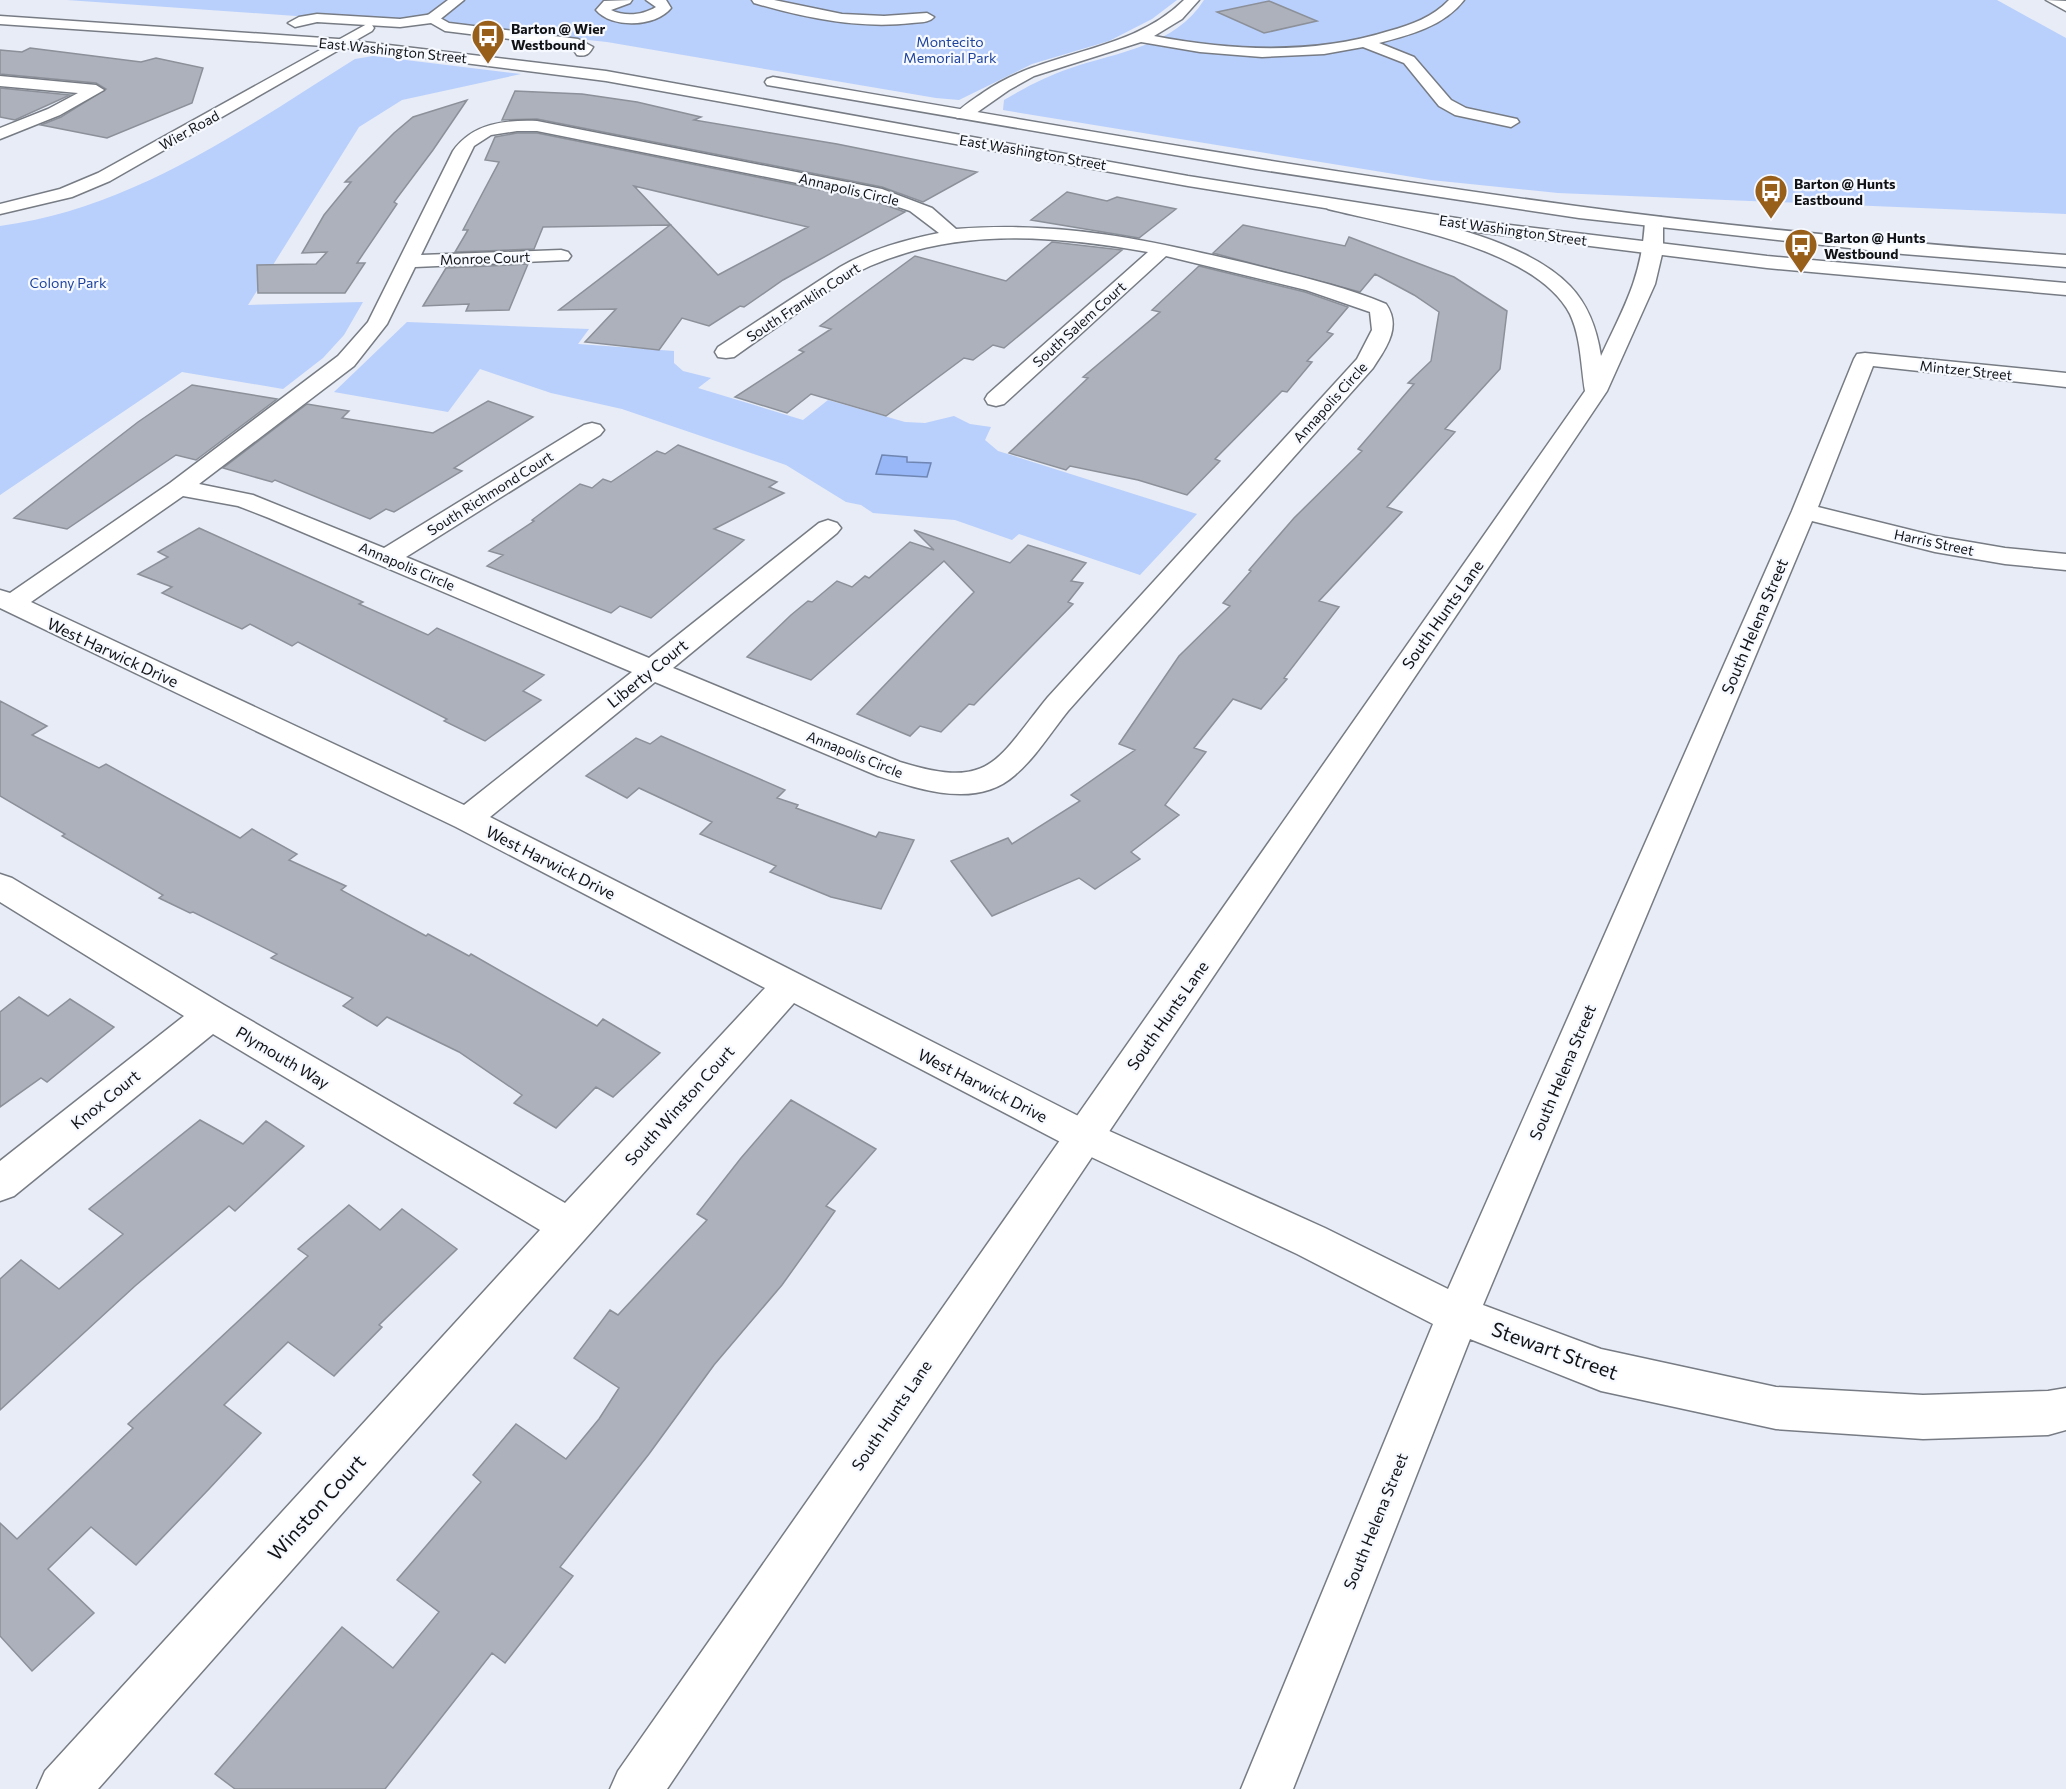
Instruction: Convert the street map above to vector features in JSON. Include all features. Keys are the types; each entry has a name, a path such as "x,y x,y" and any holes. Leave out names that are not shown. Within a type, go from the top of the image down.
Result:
{"street":[{"path":"457,0 433,18 445,27 578,43 586,47 582,52"},
{"path":"625,0 609,4 603,10 617,17 647,16 664,8 660,2 653,0"},
{"path":"759,0 797,12 839,18 907,20 927,17"},
{"path":"721,96 755,90 925,118 963,115 989,94 1029,73 1115,47 1169,22 1192,0"},
{"path":"1138,36 1191,47 1276,53 1318,51 1366,43 1426,24 1458,0"},
{"path":"2053,0 2066,7"},
{"name":"East Washington Street","path":"433,18 406,23 324,19 289,22 367,28 604,55"},
{"name":"East Washington Street","path":"0,20 338,43 606,76 1330,204 1653,250 1930,279 2066,288"},
{"name":"Wier Road","path":"0,208 66,193 105,177 367,28"},
{"path":"1366,43 1409,60 1445,102 1461,112 1511,122"},
{"name":"East Washington Street","path":"753,79 1287,170 1654,221 1883,247 2066,261"},
{"path":"0,81 96,90 54,112 0,134"},
{"name":"Annapolis Circle","path":"5,601 179,488 346,361 376,324 467,141 487,131 523,125 537,126 876,193 923,210 936,218 950,234 1018,232 1107,238 1287,279 1361,300 1379,308 1385,320 1382,333 1365,363 997,774 974,782 947,783 920,779 889,769 388,557 244,500 179,488"},
{"path":"1330,204 1447,232 1501,251 1538,269 1564,290 1581,315 1596,391"},
{"name":"South Hunts Lane","path":"636,1789 1596,391 1645,284 1653,250 1654,221"},
{"name":"South Franklin Court","path":"726,352 839,275 863,262 950,234"},
{"name":"South Salem Court","path":"996,399 1162,250"},
{"name":"Monroe Court","path":"409,261 561,256"},
{"name":"Mintzer Street","path":"1865,359 2066,380"},
{"name":"South Helena Street","path":"1267,1789 1458,1315 1804,510 1865,359"},
{"name":"South Richmond Court","path":"388,557 592,430"},
{"name":"Harris Street","path":"1804,510 1935,544 2005,556 2066,562"},
{"name":"Liberty Court","path":"467,819 828,528"},
{"name":"West Harwick Drive","path":"5,601 467,819 1083,1137"},
{"name":"Plymouth Way","path":"0,886 211,1015 569,1226"},
{"name":"South Winston Court","path":"569,1226 789,985"},
{"name":"Knox Court","path":"0,1184 211,1015"},
{"name":"Stewart Street","path":"1083,1137 1311,1241 1458,1315 1601,1370 1776,1408 1923,1417 2048,1413 2066,1409"},
{"name":"Winston Court","path":"63,1789 569,1226"}],"green space":[{"name":"Montecito Memorial Park","path":"67,0 1177,0 1152,19 1109,41 1032,64 959,100 607,42 351,17 296,16"},
{"path":"1204,0 1997,0 2066,38 2066,214 1558,193 1431,180 1003,110 1004,100 1045,78 1162,38 1178,28"},
{"name":"Colony Park","path":"373,56 521,74 402,100 359,127 248,305 363,302 344,335 323,358 283,389 182,372 0,495 0,226 49,217 141,184 229,138 355,59"},
{"path":"407,322 589,329 578,344 674,351 674,363 683,371 711,378 698,388 803,420 828,400 905,422 925,423 954,416 970,424 991,427 985,440 998,451 1197,514 1140,575 1019,534 1012,540 955,520 873,513 861,505 846,502 786,465 622,409 551,393 480,369 448,412 334,392"}],"shaded area":[{"path":"882,455 907,457 907,462 931,463 927,477 876,474"}],"building":[{"path":"1269,1 1317,21 1264,33 1217,12"},
{"path":"30,48 141,62 156,58 203,68 192,103 107,138 41,125 61,117 106,89 96,83 0,74 0,50 22,52"},
{"path":"0,88 70,95 15,120 0,117"},
{"path":"515,91 582,94 637,102 701,117 694,120 837,144 977,172 923,202 882,187 537,119 502,120"},
{"path":"467,100 394,202 397,204 357,263 365,263 345,293 258,293 257,265 316,264 327,252 302,253 324,215 351,182 345,182 394,133 413,117"},
{"path":"517,133 537,133 871,200 905,212 783,280 744,307 740,306 709,326 682,318 659,350 585,342 616,309 559,310 670,225 543,227 534,249 455,252 468,230 463,230 499,162 485,160 495,137","holes":["634,186 808,227 718,275"]},
{"path":"1067,192 1107,201 1117,197 1176,209 1139,238 1031,220"},
{"path":"1243,225 1345,246 1349,237 1454,277 1507,311 1500,369 1445,429 1455,432 1387,507 1402,512 1319,601 1339,607 1284,678 1287,679 1261,709 1233,699 1194,748 1206,752 1165,805 1179,815 1131,852 1140,859 1095,889 1079,878 992,916 951,861 1008,838 1012,844 1080,801 1071,795 1135,750 1119,744 1179,656 1230,606 1223,603 1251,571 1249,570 1294,518 1362,451 1358,449 1414,384 1408,383 1431,361 1439,312 1414,295 1375,274 1360,292 1213,253"},
{"path":"1052,242 1122,250 1004,348 993,345 973,360 964,358 886,416 811,394 787,413 735,397 804,352 799,350 831,329 820,326 915,256 1006,281"},
{"path":"528,264 509,310 466,311 469,304 423,306 446,268"},
{"path":"1199,266 1305,292 1348,307 1327,332 1333,334 1307,361 1312,362 1287,392 1282,391 1215,459 1220,461 1187,495 1138,480 1070,466 1066,470 1009,453 1088,378 1083,377 1160,312 1152,310"},
{"path":"192,385 277,399 196,460 176,455 67,529 14,518 138,422"},
{"path":"488,401 533,417 454,468 462,471 394,512 386,509 370,519 275,480 272,482 223,468 307,404 349,411 342,418 433,433"},
{"path":"678,445 777,482 769,487 784,493 714,529 744,540 651,618 620,606 611,613 487,566 503,555 489,551 534,521 532,520 580,484 592,488 603,479 611,482 657,451 665,454"},
{"path":"199,528 363,602 359,604 428,635 437,628 544,675 523,691 541,700 485,741 298,642 292,646 250,624 242,629 162,593 172,587 138,574 168,557 158,552"},
{"path":"914,530 1010,563 1028,545 1086,563 1071,581 1083,583 1068,602 1073,604 974,705 969,704 941,732 920,726 910,736 857,714 974,592 944,561 811,680 747,657 791,615 808,601 812,602 837,581 852,587 865,576 869,578 910,542 934,550"},
{"path":"0,701 47,726 32,735 99,768 106,764 240,838 252,829 297,854 289,860 346,886 341,890 426,936 428,934 469,956 471,954 597,1026 603,1019 660,1053 613,1097 596,1087 556,1128 514,1103 522,1095 459,1052 387,1017 377,1026 343,1006 353,998 271,958 277,954 193,912 190,913 159,898 163,895 62,836 65,834 0,796"},
{"path":"661,736 785,790 777,798 798,805 796,808 876,837 879,832 914,840 881,909 831,897 770,872 776,866 700,834 712,822 639,788 627,798 586,776 636,738 650,744"},
{"path":"19,997 48,1016 70,999 114,1027 47,1082 41,1078 0,1107 0,1012"},
{"path":"791,1100 876,1149 826,1206 835,1211 782,1285 714,1365 649,1454 560,1567 573,1576 505,1663 492,1653 385,1789 235,1789 215,1774 342,1627 393,1668 439,1612 397,1580 481,1482 473,1475 516,1424 566,1459 599,1419 619,1388 574,1358 610,1310 618,1315 707,1220 697,1214"},
{"path":"200,1120 243,1144 266,1121 304,1146 235,1211 229,1206 135,1286 0,1410 0,1279 21,1260 59,1289 123,1234 89,1209"},
{"path":"349,1205 380,1230 402,1209 457,1249 379,1325 382,1327 334,1376 288,1342 224,1405 261,1433 136,1565 91,1527 48,1569 94,1613 32,1671 0,1636 0,1523 17,1539 133,1428 128,1424 308,1256 298,1249"}],"place":[{"name":"Barton @ Wier Westbound","path":"488,65"},
{"name":"Barton @ Hunts Eastbound","path":"1771,220"},
{"name":"Barton @ Hunts Westbound","path":"1801,274"}]}
